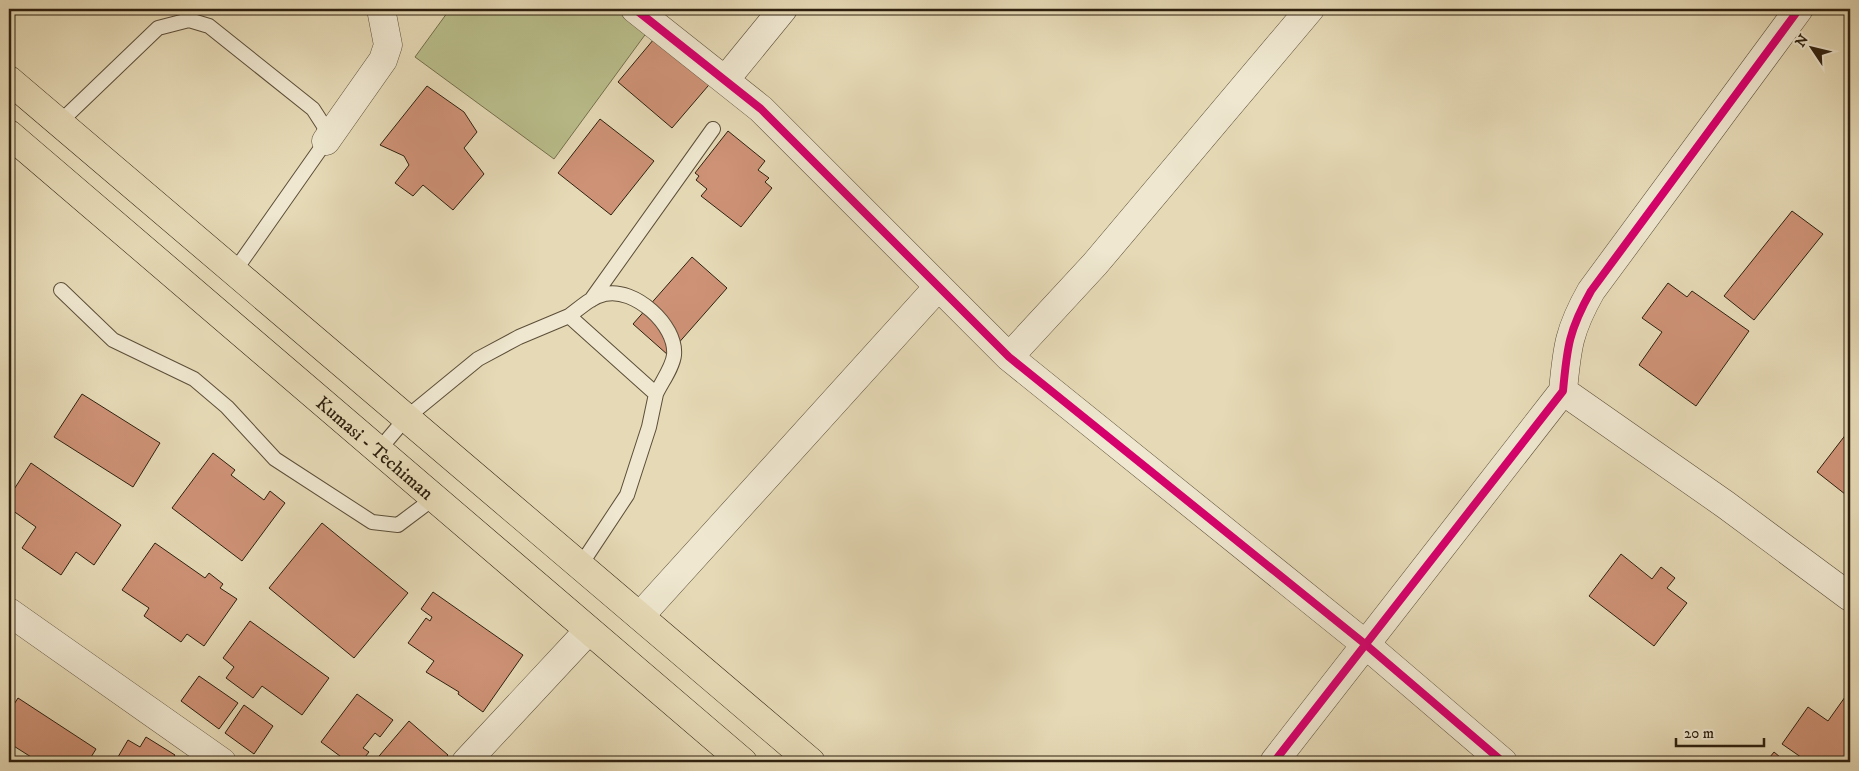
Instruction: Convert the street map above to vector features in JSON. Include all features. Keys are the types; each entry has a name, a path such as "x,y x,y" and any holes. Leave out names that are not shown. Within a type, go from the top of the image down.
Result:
{"highway":[{"path":"9,80 811,762"},
{"name":"Kumasi - Techiman","path":"9,134 743,762"}],"street":[{"path":"326,141 383,60 388,45 381,9"},
{"path":"635,9 761,109 1009,357 1364,644 1503,762"},
{"path":"725,80 783,9"},
{"path":"1009,357 1095,264 1310,9"},
{"path":"1274,762 1562,391 1567,346 1576,318 1591,290 1799,9"},
{"path":"640,616 938,287"},
{"path":"1562,391 1726,505 1850,597"},
{"path":"9,612 222,762"},
{"path":"466,762 588,631"}],"lane":[{"path":"59,123 158,28 189,20 209,26 313,109 324,126 326,141 234,272"},
{"path":"591,300 713,129"},
{"path":"61,290 113,340 194,379 227,407 275,458 372,522 398,525 434,498"},
{"path":"378,451 406,418 478,359 519,337 569,316 591,300 604,294 619,292 635,297 666,325 674,344 674,357 656,394 649,427 627,495 580,566"},
{"path":"569,316 656,394"}],"green space":[{"path":"450,9 623,9 650,28 554,159 415,57"}],"building":[{"path":"659,33 714,79 672,128 618,82"},
{"path":"427,86 464,112 477,132 464,148 484,174 453,210 423,185 413,196 395,183 409,165 404,156 380,145"},
{"path":"600,119 654,161 611,215 558,173"},
{"path":"728,131 765,161 758,170 769,178 765,182 772,188 741,227 701,196 707,189 696,180 699,176 695,173"},
{"path":"1792,211 1823,234 1754,320 1724,296"},
{"path":"692,257 727,288 668,355 633,324"},
{"path":"1668,283 1687,297 1692,291 1749,331 1696,406 1639,365 1662,332 1642,318"},
{"path":"82,394 160,443 133,487 54,437"},
{"path":"1850,429 1850,498 1817,472"},
{"path":"213,453 235,470 231,475 264,500 270,491 285,503 242,561 172,508"},
{"path":"31,463 121,525 94,565 76,552 61,575 22,548 36,527 9,508 9,497"},
{"path":"322,523 408,593 354,658 269,588"},
{"path":"155,543 205,578 209,573 223,584 220,588 237,599 204,646 187,634 181,642 144,616 149,608 122,590"},
{"path":"1621,554 1652,579 1661,567 1675,578 1667,588 1687,603 1654,646 1589,596"},
{"path":"433,592 523,655 483,712 458,694 459,692 426,672 434,661 408,643 426,618 430,621 432,617 421,609"},
{"path":"250,621 329,678 302,715 262,686 253,698 226,678 234,667 223,658"},
{"path":"199,676 238,703 219,729 181,701"},
{"path":"1850,690 1850,762 1808,762 1782,744 1808,707 1828,721"},
{"path":"357,694 393,720 380,737 375,733 363,748 369,752 361,762 348,762 321,742"},
{"path":"18,698 96,749 88,762 39,762 9,743 9,712"},
{"path":"244,705 273,726 254,754 225,733"},
{"path":"409,721 448,755 442,762 374,762"},
{"path":"146,737 175,755 170,762 115,762 128,740 140,747"},
{"path":"1774,752 1786,762 1766,762"}],"cycle path":[{"path":"635,9 761,109 1009,357 1365,644 1503,762"},
{"path":"1274,762 1563,391 1570,339 1591,291 1799,9"}]}
